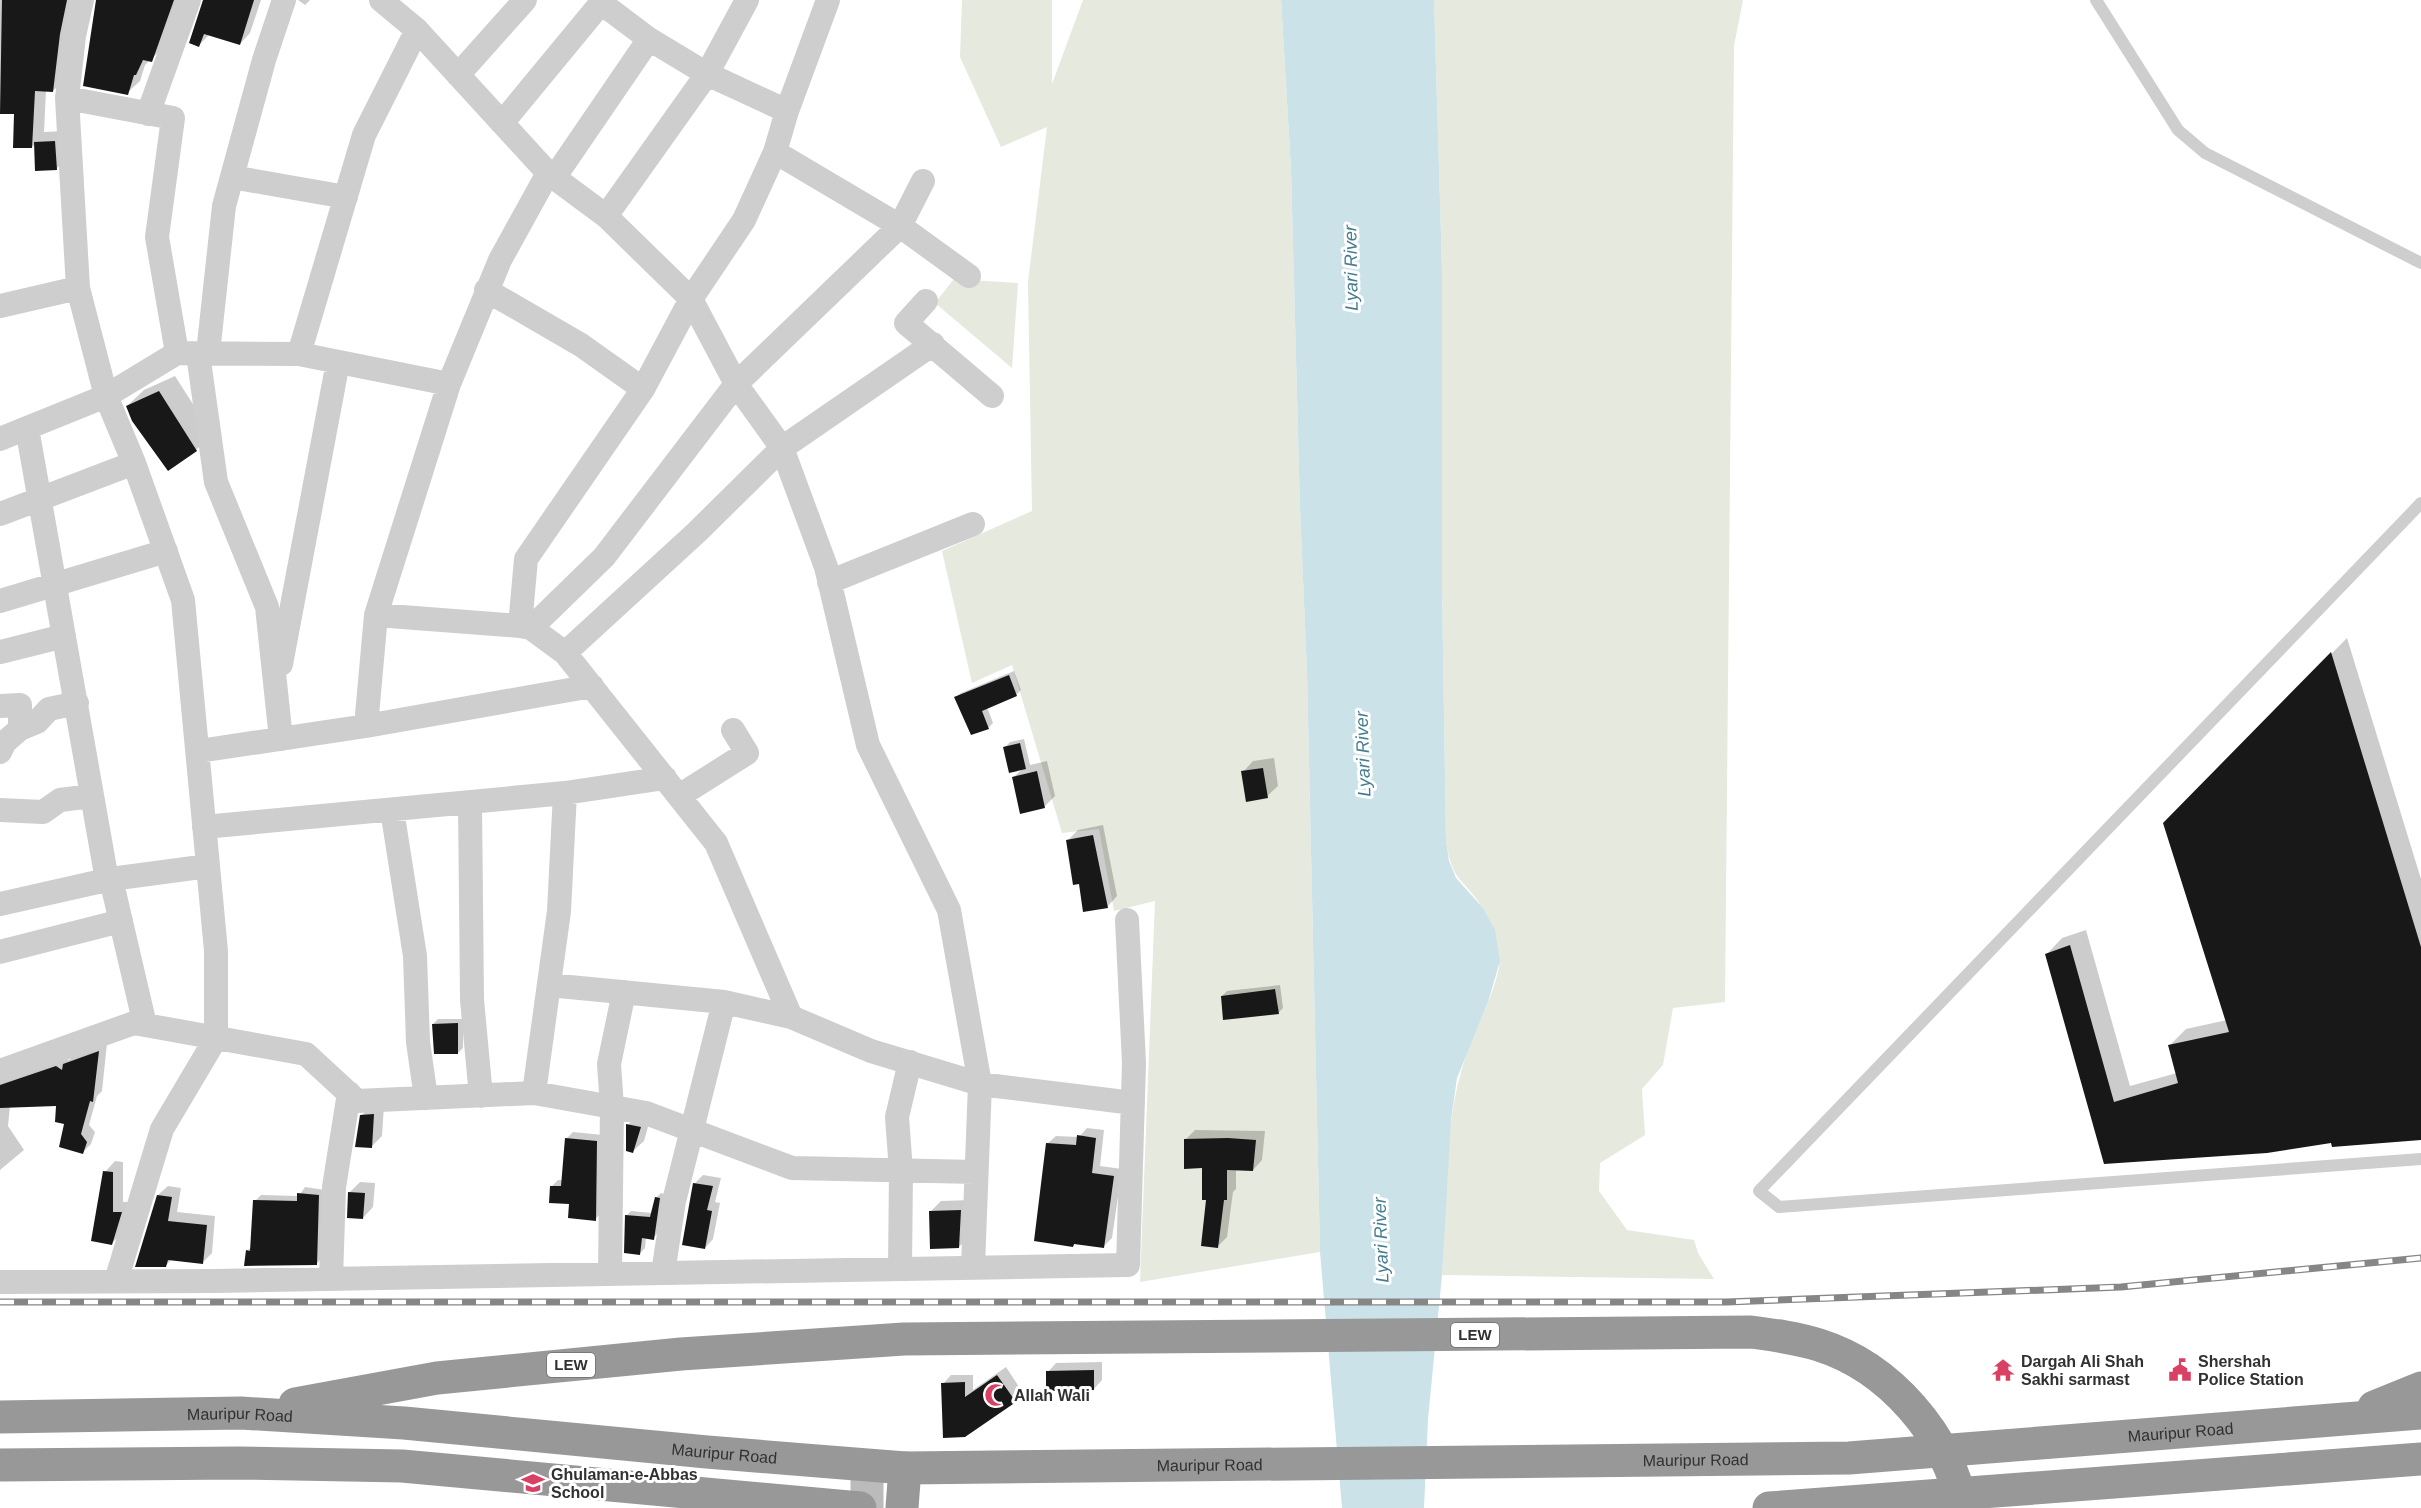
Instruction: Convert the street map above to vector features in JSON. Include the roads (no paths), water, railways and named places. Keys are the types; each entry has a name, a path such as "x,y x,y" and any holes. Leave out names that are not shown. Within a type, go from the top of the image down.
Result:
{"highway":[{"name":"LEW","path":"241,1413 437,1378 681,1354 904,1340 1751,1332 1786,1336 1821,1345 1854,1360 1883,1380 1909,1404 1931,1433 1948,1464 1962,1508"},
{"path":"2342,1420 2421,1388"},
{"name":"Mauripur Road","path":"0,1417 241,1413 404,1423 905,1468 1014,1465 1850,1458 2421,1413"},
{"path":"1769,1508 2421,1459"},
{"path":"0,1465 239,1463 402,1466 860,1508"},
{"path":"902,1508 905,1468"}],"main road":[{"path":"867,1466 867,1508"}],"street":[{"path":"82,0 74,36 67,98 78,288 106,396 134,463 183,600 216,951 216,1038 162,1129 116,1281"},
{"path":"148,114 189,0"},
{"path":"194,353 224,206 264,60 284,0"},
{"path":"381,0 417,30 551,176 606,216 691,299 736,384 782,448 829,582 868,745 949,910 980,1084 973,1266"},
{"path":"458,75 525,0"},
{"path":"606,216 707,74 747,0"},
{"path":"526,627 526,558 643,389 691,299 744,220 775,152 787,111 828,0"},
{"path":"502,123 601,3 649,39 707,74 787,111"},
{"path":"299,354 364,135 417,30"},
{"path":"366,726 376,615 448,384 486,290 551,176 649,39"},
{"path":"67,98 173,118 157,237 194,353 216,482 267,607 280,739"},
{"path":"775,152 900,226 969,276"},
{"path":"232,177 346,197"},
{"path":"526,627 604,557 736,384 824,302 900,226 922,181"},
{"path":"0,306 78,288"},
{"path":"486,290 581,345 643,389"},
{"path":"926,300 906,323 992,396"},
{"path":"565,653 697,532 782,448 933,344"},
{"path":"0,439 106,396 194,353 299,354 448,384"},
{"path":"276,693 338,362"},
{"path":"27,428 92,796 109,880 145,1025"},
{"path":"0,514 134,463"},
{"path":"829,582 973,524"},
{"path":"0,601 166,551"},
{"path":"376,615 526,627 565,653 716,843 791,1017"},
{"path":"0,652 63,636"},
{"path":"199,751 366,726 592,686"},
{"path":"0,752 4,742 20,729 37,722 49,709 77,703"},
{"path":"0,706 20,705 20,729"},
{"path":"204,827 566,793 672,787 747,753 733,730"},
{"path":"534,1093 559,911 566,793"},
{"path":"0,810 43,812 60,800 92,796"},
{"path":"470,802 472,1000 481,1095"},
{"path":"392,810 415,956 418,1042 426,1098"},
{"path":"0,904 109,880 208,866"},
{"path":"0,1282 331,1279 1128,1265 1134,1063 1127,920"},
{"path":"0,952 121,921"},
{"path":"549,985 724,1002 791,1017 871,1051 980,1084 1132,1104"},
{"path":"610,1274 612,1107 609,1064 624,992"},
{"path":"663,1273 674,1201 724,1002"},
{"path":"0,1071 134,1023 306,1054 357,1101 534,1093 646,1113 792,1168 976,1172"},
{"path":"900,1268 901,1171 897,1117 910,1062"},
{"path":"331,1279 334,1187 349,1093"}],"lane":[{"path":"2096,0 2178,130 2205,153 2421,262"},
{"path":"2421,503 1759,1191 1779,1207 2421,1158"}],"water":[{"name":"Lyari River","path":"1281,0 1434,0 1442,268 1442,586 1446,841 1449,861 1456,878 1483,908 1495,930 1500,961 1488,1002 1457,1078 1451,1120 1442,1275 1428,1419 1424,1508 1342,1508 1320,1252 1307,673 1291,170"}],"railway":[{"path":"0,1302 1727,1302 2121,1287 2421,1258"}],"place":[{"name":"Dargah Ali Shah Sakhi sarmast","path":"2003,1370"},
{"name":"Shershah Police Station","path":"2180,1370"},
{"name":"Allah Wali","path":"996,1395"},
{"name":"Ghulaman-e-Abbas School","path":"533,1483"}]}
